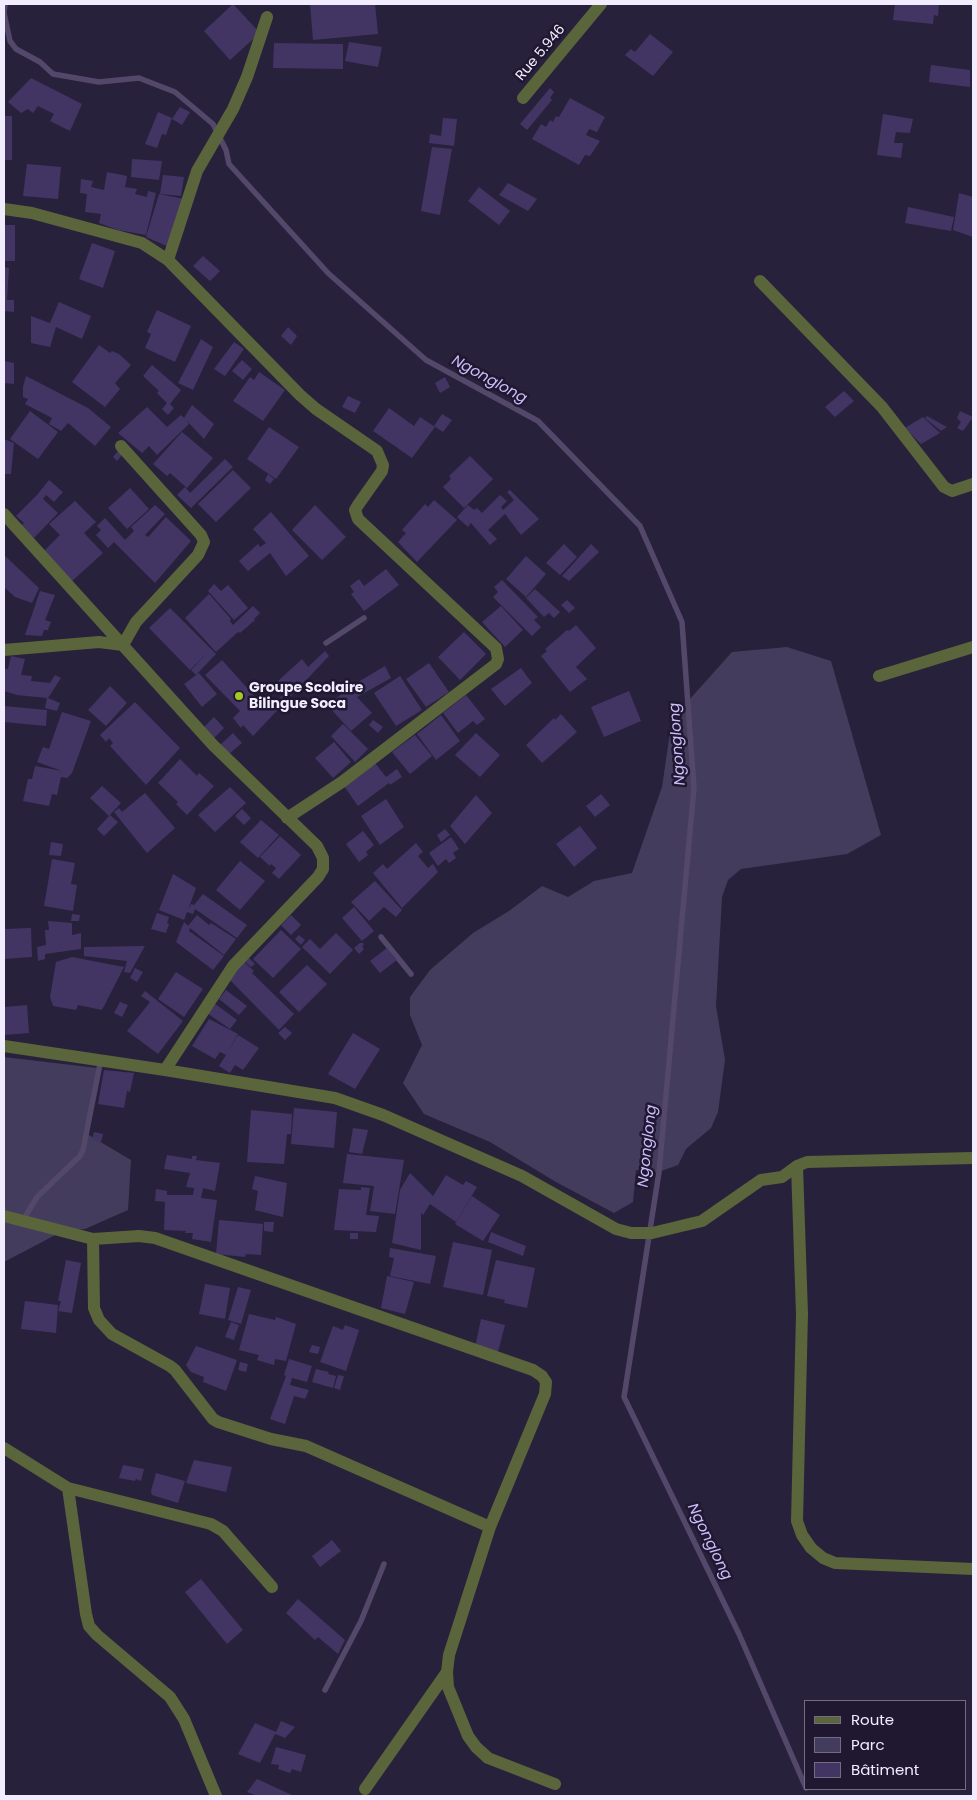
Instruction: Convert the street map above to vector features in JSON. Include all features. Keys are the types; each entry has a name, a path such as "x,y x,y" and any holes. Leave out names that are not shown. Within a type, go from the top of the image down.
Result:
{"street":[{"name":"Rue 5.946","path":"523,98 601,4"},
{"path":"168,260 197,170 233,109 247,77 267,17"},
{"path":"4,209 32,213 142,243 168,260 300,395 316,409 376,451 383,465 382,471 355,510 358,519 496,648 498,654 496,664 342,782 287,818"},
{"path":"760,281 882,408 944,487 952,491 973,484"},
{"path":"122,446 201,535 204,542 198,555 136,622 123,646"},
{"path":"4,514 213,746 317,846 323,858 323,869 318,878 233,966 165,1070"},
{"path":"4,650 98,642 123,646"},
{"path":"880,676 973,647"},
{"path":"4,1046 335,1098 383,1115 522,1176 616,1229 631,1233 652,1233 702,1221 761,1180 782,1176 807,1162 973,1158"},
{"path":"797,1166 802,1314 797,1521 802,1536 811,1548 823,1558 836,1563 973,1569"},
{"path":"4,1216 93,1239 139,1236 155,1238 538,1373 546,1382 545,1394 490,1527 449,1655 447,1672 448,1687 468,1736 476,1747 488,1758 555,1784"},
{"path":"93,1239 94,1308 98,1320 112,1334 175,1370 213,1419 271,1439 306,1446 490,1527"},
{"path":"4,1448 68,1488 211,1524 223,1531 272,1587"},
{"path":"68,1488 85,1605 90,1626 97,1635 170,1697 184,1719 216,1796"},
{"path":"365,1789 447,1672"}],"green space":[{"path":"787,647 831,661 881,835 847,854 741,869 728,880 722,897 716,1006 725,1060 718,1112 711,1128 686,1149 678,1165 653,1174 636,1170 633,1202 614,1213 556,1182 490,1142 424,1114 403,1083 422,1045 410,1015 410,997 430,970 473,933 509,911 542,886 568,897 594,881 632,873 662,787 672,719 732,652"},
{"path":"4,1057 97,1068 87,1134 131,1160 128,1210 85,1229 63,1231 4,1262"}],"building":[{"path":"233,4 260,33 230,60 204,31"},
{"path":"310,4 375,4 378,34 313,40"},
{"path":"895,4 939,4 938,16 934,15 933,24 893,20"},
{"path":"650,34 673,52 653,76 625,55 631,49 635,52"},
{"path":"349,42 382,47 378,67 345,61"},
{"path":"274,43 343,44 343,69 273,68"},
{"path":"931,65 970,70 970,87 929,82"},
{"path":"31,78 82,104 70,131 50,121 54,114 38,106 33,113 28,109 21,113 8,102"},
{"path":"550,88 554,92 550,98 552,100 527,130 520,124"},
{"path":"570,98 605,117 597,132 589,129 586,135 600,141 590,156 585,155 579,165 532,139 541,124 546,127 550,120 553,122 556,116 559,117"},
{"path":"180,107 190,112 182,125 172,119"},
{"path":"158,112 172,118 166,135 162,134 157,148 145,144"},
{"path":"883,114 913,119 910,133 896,132 894,143 903,143 901,158 877,155"},
{"path":"4,116 12,116 12,160 4,160"},
{"path":"443,118 457,119 454,146 429,143 430,134 441,136"},
{"path":"432,147 452,149 440,215 421,211"},
{"path":"132,159 162,161 159,180 131,177"},
{"path":"27,164 61,167 58,199 23,196"},
{"path":"107,172 127,176 125,187 137,189 135,194 147,197 148,191 156,193 146,235 118,230 99,223 101,214 85,212 87,194 80,193 81,179 93,181 91,187 104,190"},
{"path":"163,175 184,177 181,196 160,194"},
{"path":"508,183 537,199 528,211 499,195"},
{"path":"479,187 510,211 499,225 468,201"},
{"path":"959,193 973,197 973,237 953,230"},
{"path":"159,194 184,199 169,247 146,237"},
{"path":"908,207 954,217 951,231 905,223"},
{"path":"4,225 15,225 15,261 4,261"},
{"path":"92,243 115,251 103,288 79,279"},
{"path":"203,256 220,271 210,281 193,266"},
{"path":"4,267 9,268 7,300 14,300 14,312 4,311"},
{"path":"59,302 91,316 82,339 56,327 50,347 31,343 31,316 50,323"},
{"path":"157,310 191,326 175,362 145,348 151,334 147,332"},
{"path":"288,327 297,336 291,345 281,336"},
{"path":"201,339 213,347 193,390 178,383"},
{"path":"234,342 244,349 225,376 214,369"},
{"path":"99,345 110,353 112,351 119,354 131,365 115,383 120,389 105,407 72,382"},
{"path":"242,360 252,369 243,380 232,371"},
{"path":"4,361 14,363 14,384 4,383"},
{"path":"152,365 181,390 170,404 174,408 168,415 162,409 167,403 157,393 159,391 143,376"},
{"path":"259,372 285,390 263,421 233,401 250,377 254,380"},
{"path":"26,376 88,408 111,427 95,446 68,423 61,431 49,424 52,418 25,404 28,399 23,397"},
{"path":"445,377 450,387 440,393 435,383"},
{"path":"844,391 854,401 835,417 825,407"},
{"path":"348,396 361,402 355,413 342,407"},
{"path":"192,405 214,424 204,439 186,420 189,424 157,455 149,446 142,453 118,433 147,407 167,427 181,415 184,418"},
{"path":"389,408 414,426 420,417 435,427 412,458 373,431"},
{"path":"30,411 58,432 38,459 10,439"},
{"path":"960,411 973,417 963,431 957,428 961,422 957,418"},
{"path":"442,414 452,420 443,432 434,426"},
{"path":"927,416 947,427 941,431 925,418"},
{"path":"923,417 940,433 921,444 905,428"},
{"path":"269,427 299,447 276,479 247,459"},
{"path":"182,432 213,458 187,488 170,473 167,476 153,464"},
{"path":"4,439 14,443 11,474 4,474"},
{"path":"118,451 122,455 117,461 113,457"},
{"path":"470,456 493,479 464,508 443,487 451,479 449,476"},
{"path":"225,459 233,467 191,508 177,495 185,487 190,493"},
{"path":"233,470 251,488 216,522 198,504"},
{"path":"268,474 274,479 270,484 265,480"},
{"path":"49,480 63,492 54,502 46,495 43,499 58,513 34,538 21,526 24,523 16,516"},
{"path":"130,488 149,509 127,529 108,508"},
{"path":"510,490 539,519 521,535 505,514 488,530 497,539 490,545 471,523 468,527 457,517 468,505 474,510 477,508 482,513 500,495 507,501 501,507 503,510 514,500 507,492"},
{"path":"434,500 457,520 417,562 398,542 406,533 402,530 425,504 428,507"},
{"path":"75,501 96,522 84,533 103,553 70,583 42,553 60,535 49,524"},
{"path":"155,505 165,514 145,535 148,537 166,517 191,541 155,583 114,542 108,548 96,535 101,530 97,526 105,518 125,540 134,531 131,527"},
{"path":"315,505 346,537 322,560 292,530"},
{"path":"271,512 309,556 286,576 270,553 248,571 239,561 258,544 260,547 266,543 253,529"},
{"path":"564,544 577,557 560,575 546,563"},
{"path":"591,544 599,552 569,581 562,576"},
{"path":"4,555 39,588 32,603 15,597 4,587"},
{"path":"526,556 546,574 526,597 506,579"},
{"path":"386,569 399,585 364,611 351,594 354,592 350,586 359,579 364,586"},
{"path":"502,580 538,617 534,620 541,627 532,636 493,597 498,592 494,587"},
{"path":"214,584 221,591 228,585 248,608 234,620 208,591"},
{"path":"535,589 560,612 554,618 549,613 544,617 526,598"},
{"path":"40,591 55,595 45,620 51,622 48,630 44,630 42,636 25,635"},
{"path":"209,594 231,619 230,621 233,625 253,606 260,613 255,620 240,633 238,632 216,652 185,618"},
{"path":"567,600 575,608 569,613 561,605"},
{"path":"501,606 523,630 505,647 482,622"},
{"path":"170,608 216,654 196,675 191,670 207,653 190,670 149,628"},
{"path":"576,625 596,648 576,667 587,679 570,692 541,656 547,651 545,649 567,630 569,631"},
{"path":"464,632 486,654 460,680 438,657"},
{"path":"325,651 329,656 291,696 278,681 302,659 308,667"},
{"path":"11,656 25,659 21,675 32,676 31,681 50,683 55,675 61,678 48,698 60,703 57,711 45,708 47,698 17,695 4,691 4,669 8,669"},
{"name":"Groupe Scolaire Bilingue Soca","path":"222,660 267,710 285,693 289,698 253,736 243,725 241,728 233,718 240,711 205,675"},
{"path":"429,663 449,692 426,707 406,679"},
{"path":"385,666 391,678 357,697 372,713 351,731 328,706 348,688"},
{"path":"521,668 532,683 505,706 491,689"},
{"path":"199,673 217,694 202,707 184,684"},
{"path":"400,676 422,710 396,726 374,693"},
{"path":"110,686 127,703 106,726 88,710"},
{"path":"629,691 641,721 604,737 591,707"},
{"path":"466,695 485,719 477,725 473,721 458,733 443,713"},
{"path":"135,702 180,748 146,785 110,746 113,743 109,738 106,742 100,735"},
{"path":"4,706 47,710 46,726 4,722"},
{"path":"62,712 91,721 72,773 67,778 61,777 57,795 52,794 49,806 23,801 28,779 32,779 35,766 62,771 37,762 43,747 49,749"},
{"path":"561,714 577,732 542,763 526,745 554,718 555,720"},
{"path":"441,715 460,741 436,760 417,734"},
{"path":"214,717 224,728 214,738 204,727"},
{"path":"373,720 383,727 378,733 369,725"},
{"path":"343,724 368,749 355,762 331,736"},
{"path":"233,733 242,743 229,754 220,745"},
{"path":"476,733 500,755 480,777 455,755"},
{"path":"415,735 432,756 410,774 392,752"},
{"path":"334,742 351,762 333,778 315,758"},
{"path":"180,759 197,776 199,773 214,786 187,815 176,804 178,802 158,783"},
{"path":"375,763 386,777 397,769 402,777 390,785 389,783 358,806 344,786"},
{"path":"102,786 121,803 109,816 90,798"},
{"path":"230,787 246,803 215,832 198,815"},
{"path":"145,793 175,828 147,853 114,812 119,808 122,812"},
{"path":"601,794 610,805 595,817 586,806"},
{"path":"476,795 492,813 465,844 450,826"},
{"path":"386,799 404,827 380,845 361,816"},
{"path":"242,809 251,818 244,825 235,816"},
{"path":"110,815 118,822 104,836 97,829"},
{"path":"261,820 279,835 258,858 240,842"},
{"path":"580,826 597,848 574,867 556,844"},
{"path":"445,829 450,835 441,842 437,835"},
{"path":"363,831 374,845 366,852 368,855 359,862 346,844"},
{"path":"280,836 301,855 279,879 272,873 276,868 271,864 270,866 260,857"},
{"path":"451,837 459,849 453,853 456,858 449,863 446,859 438,866 429,853"},
{"path":"51,842 63,844 61,856 49,855"},
{"path":"416,843 423,852 418,856 428,868 433,864 438,872 402,908 373,873 383,864 387,869"},
{"path":"52,859 75,863 71,884 77,885 73,911 44,906"},
{"path":"240,861 265,881 240,910 216,890"},
{"path":"173,874 196,888 188,910 191,904 194,905 203,894 247,925 237,938 195,909 193,914 187,912 184,920 159,910"},
{"path":"375,881 402,910 396,917 384,907 369,921 351,902"},
{"path":"354,907 374,931 362,941 342,918"},
{"path":"157,913 169,917 166,933 151,929"},
{"path":"72,914 80,915 79,921 71,921"},
{"path":"197,915 209,925 211,923 236,939 224,955 190,928 189,931 224,956 213,970 176,942 184,922 188,926"},
{"path":"291,915 301,925 291,935 281,925"},
{"path":"48,921 72,923 72,935 81,933 81,949 45,954 45,959 38,961 37,947 46,945 45,930 49,930"},
{"path":"31,928 32,957 4,959 4,929"},
{"path":"281,930 301,949 273,978 253,959"},
{"path":"336,933 353,950 330,974 302,947 310,939 320,949"},
{"path":"299,935 305,940 301,945 295,939"},
{"path":"363,943 364,949 359,954 354,948"},
{"path":"145,946 130,973 124,972 127,961 84,956 84,947"},
{"path":"387,948 397,960 380,973 370,961"},
{"path":"72,957 124,967 102,1010 78,1005 76,1010 53,1006 50,997 56,962"},
{"path":"248,957 255,964 251,967 244,961"},
{"path":"243,961 254,971 252,973 294,1014 279,1030 230,980"},
{"path":"307,965 327,984 299,1012 279,992"},
{"path":"135,968 143,972 137,982 130,978"},
{"path":"176,972 203,989 184,1017 158,999"},
{"path":"226,990 247,1006 239,1015 219,999"},
{"path":"145,991 183,1021 158,1054 127,1031 150,1002 141,996"},
{"path":"120,1002 128,1005 122,1017 114,1013"},
{"path":"214,1003 237,1020 230,1029 207,1013"},
{"path":"27,1005 29,1033 4,1035 4,1007"},
{"path":"209,1019 238,1034 227,1053 238,1035 259,1048 243,1070 235,1065 230,1073 219,1066 226,1055 220,1052 215,1059 192,1046"},
{"path":"285,1027 292,1033 285,1040 278,1033"},
{"path":"353,1033 380,1049 355,1089 328,1074"},
{"path":"104,1070 134,1073 130,1092 127,1091 124,1108 98,1104"},
{"path":"294,1108 337,1112 334,1148 291,1144"},
{"path":"251,1110 292,1114 291,1134 287,1134 284,1164 247,1162"},
{"path":"353,1128 368,1130 362,1154 349,1152"},
{"path":"94,1132 103,1134 101,1142 92,1140"},
{"path":"347,1154 404,1160 395,1214 370,1211 374,1186 343,1183"},
{"path":"167,1155 192,1159 192,1156 197,1156 196,1160 220,1163 215,1191 203,1188 201,1198 217,1200 211,1242 192,1239 193,1233 185,1233 186,1231 164,1230 165,1202 155,1201 156,1189 167,1191 167,1195 193,1195 194,1188 186,1187 190,1173 164,1169"},
{"path":"410,1173 433,1196 446,1175 463,1185 466,1181 477,1187 456,1222 430,1204 423,1215 421,1213 421,1250 392,1243 400,1190"},
{"path":"255,1176 287,1183 283,1217 255,1210 258,1191 252,1189"},
{"path":"361,1187 370,1188 366,1215 379,1216 376,1232 334,1230 339,1189 361,1190"},
{"path":"472,1196 500,1215 483,1241 455,1224"},
{"path":"219,1220 263,1224 261,1255 246,1254 245,1257 216,1254"},
{"path":"264,1222 274,1222 273,1232 264,1231"},
{"path":"491,1232 526,1246 523,1256 488,1242"},
{"path":"350,1233 358,1233 358,1239 350,1239"},
{"path":"453,1242 492,1250 483,1295 443,1287"},
{"path":"390,1248 436,1256 430,1284 390,1276 394,1258 389,1257"},
{"path":"66,1260 81,1263 72,1313 58,1311 61,1301 58,1301"},
{"path":"496,1260 535,1268 527,1308 504,1303 505,1300 487,1296"},
{"path":"387,1276 414,1282 405,1314 381,1308"},
{"path":"205,1284 230,1288 225,1319 199,1314"},
{"path":"238,1287 251,1290 241,1324 228,1320"},
{"path":"25,1301 58,1305 56,1333 21,1329"},
{"path":"249,1314 275,1320 276,1317 296,1324 286,1361 275,1359 274,1365 257,1360 259,1355 239,1350"},
{"path":"481,1319 505,1325 498,1352 475,1347"},
{"path":"231,1322 239,1325 234,1340 225,1337"},
{"path":"345,1325 359,1330 346,1371 320,1362 333,1326 343,1330"},
{"path":"312,1345 320,1347 318,1354 309,1352"},
{"path":"196,1346 237,1360 226,1391 203,1382 204,1377 191,1372 186,1365"},
{"path":"289,1359 312,1366 307,1382 292,1378 290,1385 309,1390 305,1399 294,1396 285,1424 270,1419 286,1376 284,1375"},
{"path":"240,1362 248,1364 246,1372 238,1370"},
{"path":"316,1369 336,1376 333,1388 312,1382"},
{"path":"338,1375 344,1376 340,1390 334,1388"},
{"path":"194,1460 232,1467 226,1492 186,1483"},
{"path":"123,1465 144,1469 141,1481 119,1478"},
{"path":"156,1473 185,1481 178,1503 152,1495 151,1491"},
{"path":"332,1540 341,1551 320,1567 312,1556"},
{"path":"201,1579 243,1630 227,1644 185,1592"},
{"path":"298,1599 345,1640 338,1654 318,1637 315,1640 286,1613"},
{"path":"281,1721 295,1727 285,1738 275,1734 260,1763 238,1754 255,1723 276,1732"},
{"path":"276,1747 306,1755 301,1772 292,1769 290,1773 278,1769 279,1765 271,1764"},
{"path":"257,1779 292,1796 257,1796 247,1792"}],"waterway":[{"name":"Ngonglong","path":"5,4 4,13 10,41 16,49 40,62 53,74 99,82 139,78 175,92 213,124 226,150 229,164 328,273 426,360 538,421 640,526 682,622 694,788 659,1172 624,1397 739,1634 804,1783"},
{"path":"326,643 364,618"},
{"path":"381,937 411,974"},
{"path":"22,1222 37,1197 80,1156 83,1150 100,1064"},
{"path":"325,1690 361,1621 384,1564"}],"place":[{"name":"Groupe Scolaire Bilingue Soca","path":"239,696"}]}
